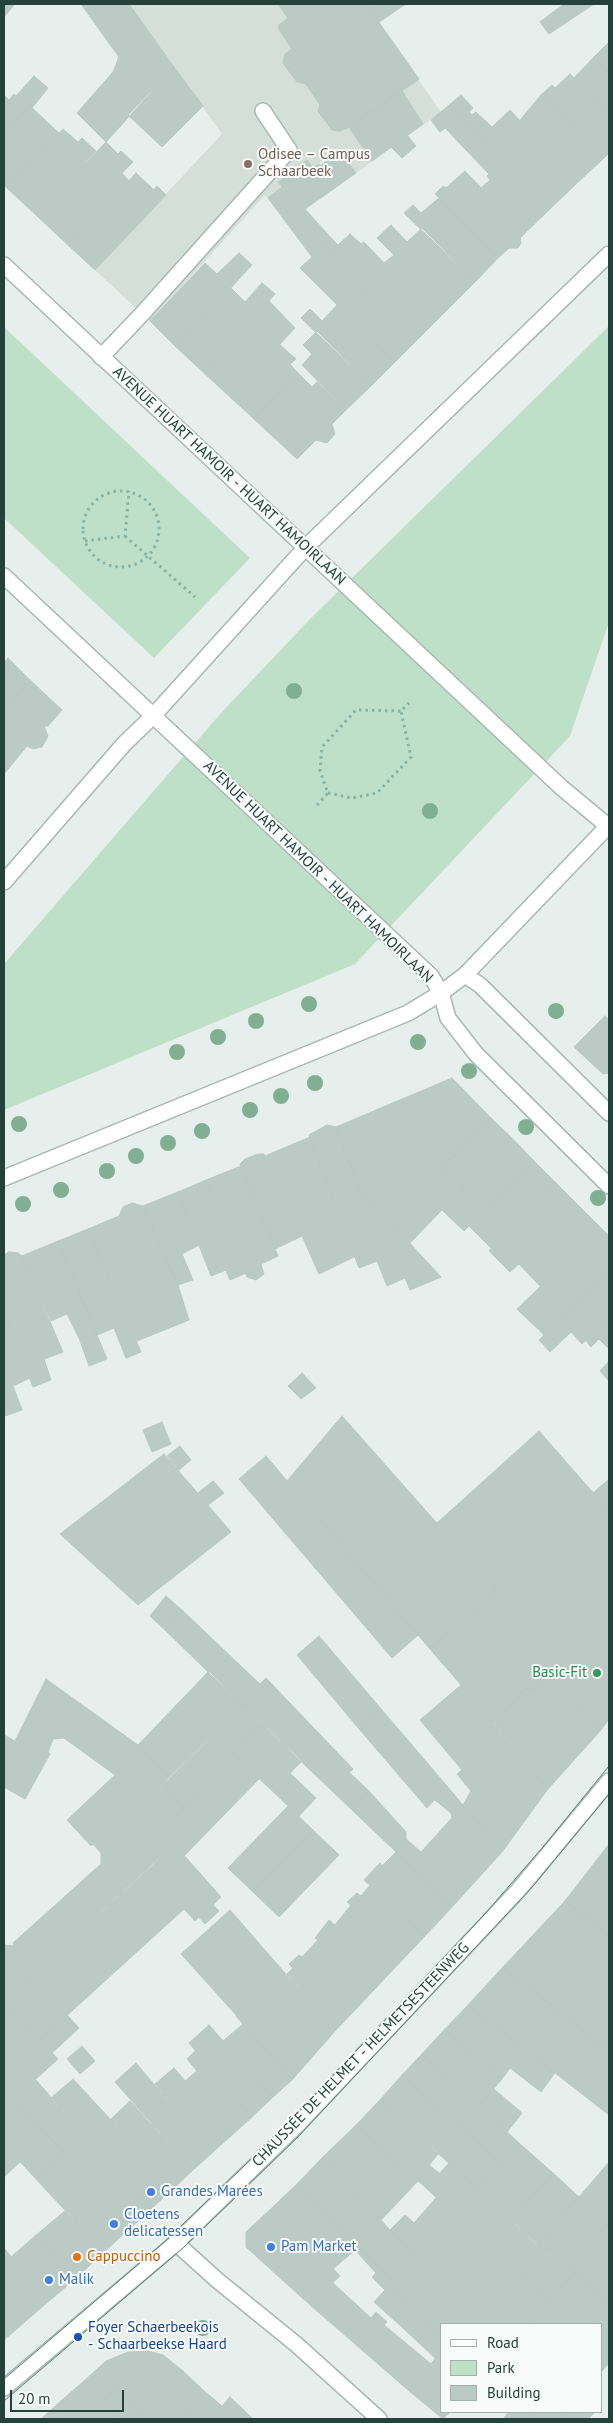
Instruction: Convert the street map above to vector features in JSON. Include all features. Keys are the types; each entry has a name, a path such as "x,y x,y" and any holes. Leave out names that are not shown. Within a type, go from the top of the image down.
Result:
{"street":[{"path":"101,357 289,150 263,111"},
{"path":"4,882 124,744 153,716 305,548 609,254"},
{"name":"AVENUE HUART HAMOIR - HUART HAMOIRLAAN","path":"4,265 562,788 609,826"},
{"name":"AVENUE HUART HAMOIR - HUART HAMOIRLAAN","path":"4,576 431,976 441,993 448,1018 476,1054 609,1186"},
{"path":"4,1178 408,1013 441,993 465,975 609,826"},
{"path":"465,975 480,986 609,1113"},
{"name":"CHAUSSÉE DE HELMET - HELMETSESTEENWEG","path":"4,2388 176,2242 327,2094 516,1894 609,1781"},
{"path":"176,2242 217,2280 297,2345 380,2419"}],"path":[{"path":"113,491 129,491 144,497 154,509 160,524 158,540 148,556 137,563 121,567 106,564 93,554 85,541 83,525 87,510 98,498 113,491"},
{"path":"125,536 129,491"},
{"path":"85,541 125,536 195,597"},
{"path":"328,793 320,771 322,747 356,710 401,711 409,702"},
{"path":"328,793 352,798 377,793 411,757 401,711"},
{"path":"318,805 328,793"}],"shaded area":[{"name":"Odisee – Campus Schaarbeek","path":"129,4 366,4 441,112 356,173 338,149 313,168 306,160 278,182 282,187 268,198 265,195 150,321 95,270 222,134"}],"green space":[{"path":"609,326 609,622 570,736 355,964 4,1110 4,964 221,713 310,619"},
{"path":"4,327 250,558 154,658 4,518"}],"building":[{"path":"4,4 15,4 4,17"},
{"path":"81,4 129,4 174,67 106,142 77,113 113,72 119,57"},
{"path":"278,4 366,4 419,79 349,127 341,131 332,130 318,111 320,105 306,84 297,82 283,63 285,54 292,49 278,28 288,18"},
{"path":"366,4 406,4 379,22"},
{"path":"564,4 594,4 549,34 540,22"},
{"path":"609,42 609,73 594,57"},
{"path":"594,57 609,73 609,116 574,78"},
{"path":"174,67 203,106 162,147 128,115"},
{"path":"570,74 609,116 609,153 603,159 541,95 552,85 555,88"},
{"path":"34,76 48,88 32,108 30,106 4,134 4,95 9,100 14,94 16,96"},
{"path":"402,91 423,124 372,161 349,127"},
{"path":"461,95 473,108 469,112 472,115 476,112 492,127 510,110 577,183 549,210 448,106"},
{"path":"541,95 603,159 577,183 520,120"},
{"path":"30,106 59,133 7,188 4,184 4,134"},
{"path":"448,106 549,210 525,233 481,188 490,180 487,176 489,174 445,128 440,132 431,120"},
{"path":"63,129 78,142 82,138 96,151 36,215 7,188"},
{"path":"407,135 416,146 402,158 391,147"},
{"path":"106,142 118,154 121,151 133,162 122,173 129,181 69,246 36,215"},
{"path":"332,156 337,161 343,156 356,173 305,209 332,239 312,257 268,198 282,187 278,182 307,160 313,168 319,164 320,166"},
{"path":"465,171 525,233 520,238 521,243 518,248 509,248 498,258 435,194 443,186 446,188"},
{"path":"136,173 154,190 157,186 166,195 95,270 69,246"},
{"path":"439,198 498,258 475,282 404,213 413,205 421,213"},
{"path":"391,225 407,242 422,228 475,282 448,309 377,238"},
{"path":"350,234 361,244 364,242 384,263 394,255 448,309 424,333 338,245"},
{"path":"332,239 338,245 326,257 362,295 375,282 424,333 395,362 300,268"},
{"path":"338,245 375,282 362,295 326,257"},
{"path":"239,253 252,265 176,347 150,321 205,263 217,274"},
{"path":"262,283 275,294 203,372 176,347 231,288 245,302"},
{"path":"269,301 295,328 230,397 203,372"},
{"path":"337,305 395,362 371,386 301,318 310,309 322,321"},
{"path":"317,331 371,386 346,410 302,365 312,354 303,345"},
{"path":"280,345 296,359 290,364 297,372 254,419 230,397"},
{"path":"297,372 312,387 317,382 346,410 332,424 335,434 327,443 316,440 297,459 254,419"},
{"path":"8,658 31,681 4,711 4,663"},
{"path":"31,681 62,710 48,726 44,726 48,736 42,747 33,749 27,746 4,774 4,711"},
{"path":"605,1016 608,1019 609,1017 609,1073 603,1074 574,1047"},
{"path":"452,1078 491,1118 452,1158 441,1163 443,1169 456,1179 463,1188 410,1243 359,1188 336,1127"},
{"path":"491,1118 513,1139 463,1188 456,1179 443,1169 441,1163 452,1158"},
{"path":"327,1125 336,1127 359,1188 441,1277 410,1290 405,1278 387,1286 377,1261 359,1268 309,1135"},
{"path":"310,1137 354,1257 319,1274 302,1236 275,1249 240,1164 245,1159 258,1154 264,1154 265,1156"},
{"path":"513,1139 534,1161 464,1231 442,1210"},
{"path":"534,1161 555,1182 491,1248 469,1226"},
{"path":"241,1166 278,1256 261,1264 264,1274 256,1280 247,1277 206,1180"},
{"path":"206,1180 246,1273 230,1280 226,1270 211,1276 178,1192"},
{"path":"555,1182 601,1228 541,1287 519,1264 510,1272 489,1251"},
{"path":"178,1192 199,1245 182,1254 193,1280 178,1285 143,1206"},
{"path":"132,1203 143,1206 178,1285 189,1320 137,1341 88,1229 119,1216 123,1207"},
{"path":"601,1228 609,1236 609,1270 544,1335 517,1309"},
{"path":"88,1229 141,1352 126,1358 114,1328 97,1335 58,1241"},
{"path":"58,1241 107,1359 89,1366 79,1338 67,1314 51,1321 22,1256"},
{"path":"9,1252 18,1253 22,1256 63,1352 44,1359 51,1380 33,1387 4,1313 4,1255"},
{"path":"609,1270 609,1318 582,1344 571,1332 550,1352 539,1340"},
{"path":"4,1313 30,1378 13,1386 22,1410 5,1416"},
{"path":"609,1318 609,1349 599,1339 591,1347 586,1341"},
{"path":"609,1361 609,1381 600,1371"},
{"path":"302,1373 316,1388 301,1399 288,1386"},
{"path":"342,1416 496,1590 430,1649 287,1481"},
{"path":"162,1422 171,1444 152,1452 143,1430"},
{"path":"539,1431 609,1511 609,1719 601,1730 475,1609 496,1590 437,1523"},
{"path":"180,1446 191,1460 179,1470 167,1456"},
{"path":"164,1454 231,1532 138,1605 60,1534"},
{"path":"266,1456 418,1635 392,1658 239,1479"},
{"path":"609,1479 609,1511 593,1493"},
{"path":"213,1481 224,1493 208,1505 198,1493"},
{"path":"166,1596 183,1611 165,1630 150,1616"},
{"path":"475,1609 545,1677 531,1692 526,1688 504,1712 509,1716 498,1728 430,1649"},
{"path":"183,1611 262,1686 243,1706 165,1630"},
{"path":"319,1636 382,1710 360,1730 297,1655"},
{"path":"209,1671 243,1706 170,1778 138,1745"},
{"path":"545,1677 601,1730 548,1789 498,1728 509,1716 504,1712 526,1688 531,1692"},
{"path":"266,1678 353,1769 349,1772 369,1791 352,1810 243,1706 262,1686 260,1684"},
{"path":"46,1679 138,1745 170,1778 117,1822 156,1862 4,2001 4,1945 14,1946 13,1943 101,1864 101,1853 93,1844 91,1846 67,1820 115,1775 64,1738 53,1739 48,1752 50,1754 25,1799 4,1787 4,1735 15,1741"},
{"path":"461,1685 548,1789 502,1852 463,1805 471,1791 457,1774 462,1770 420,1720"},
{"path":"243,1706 262,1723 183,1807 163,1783"},
{"path":"382,1710 447,1786 427,1808 360,1730"},
{"path":"262,1723 302,1761 290,1773 316,1798 299,1816 233,1754"},
{"path":"233,1754 259,1779 184,1856 160,1829 184,1808"},
{"path":"163,1783 184,1808 140,1846 117,1822"},
{"path":"447,1786 502,1852 453,1906 396,1852 406,1839 421,1852 452,1818 451,1813 435,1800"},
{"path":"369,1791 406,1832 406,1839 396,1852 352,1810"},
{"path":"288,1806 313,1830 253,1892 228,1868"},
{"path":"160,1829 174,1844 156,1862 140,1846"},
{"path":"313,1830 339,1855 279,1917 253,1892"},
{"path":"174,1844 221,1897 213,1905 219,1911 205,1924 199,1917 195,1921 184,1909 40,2040 4,2001"},
{"path":"609,1844 609,1936 565,1901"},
{"path":"396,1852 453,1906 425,1936 364,1880 380,1863 382,1866"},
{"path":"370,1885 425,1936 336,2030 287,1974 293,1968 289,1964 299,1955 302,1957 318,1940 315,1938 329,1920 335,1925 351,1905 347,1902 357,1893 361,1896"},
{"path":"565,1901 609,1936 609,2051 503,1967"},
{"path":"230,1910 284,1972 237,2016 181,1954"},
{"path":"503,1967 609,2051 609,2115 468,2005"},
{"path":"284,1972 336,2030 292,2080 236,2016"},
{"path":"4,2001 58,2059 4,2108"},
{"path":"468,2005 555,2073 541,2092 510,2068 502,2079 445,2029"},
{"path":"67,2015 79,2028 52,2053 40,2040"},
{"path":"243,2024 292,2080 273,2097 223,2041"},
{"path":"209,2025 273,2097 252,2117 189,2043"},
{"path":"445,2029 502,2079 479,2106 422,2054"},
{"path":"82,2046 95,2061 80,2074 67,2059"},
{"path":"195,2051 252,2117 232,2135 185,2081 197,2071 187,2059"},
{"path":"422,2054 519,2143 501,2163 402,2075"},
{"path":"136,2063 212,2153 193,2170 115,2082"},
{"path":"174,2068 232,2135 212,2153 155,2084"},
{"path":"402,2075 501,2163 477,2189 380,2100"},
{"path":"35,2079 151,2209 104,2252 35,2178 63,2152 20,2105 4,2121 4,2108"},
{"path":"73,2079 174,2188 151,2209 51,2098"},
{"path":"494,2089 522,2113 507,2132 479,2106"},
{"path":"380,2100 439,2153 429,2165 439,2173 426,2188 356,2125"},
{"path":"130,2101 193,2170 174,2188 111,2119"},
{"path":"20,2105 63,2152 35,2178 4,2144 4,2121"},
{"path":"356,2125 418,2181 381,2220 323,2157"},
{"path":"519,2143 553,2173 512,2221 477,2189"},
{"path":"4,2144 20,2162 4,2177"},
{"path":"323,2157 413,2255 391,2280 298,2183"},
{"path":"609,2162 609,2223 566,2272 538,2245"},
{"path":"449,2163 571,2277 549,2302 426,2188"},
{"path":"553,2173 579,2197 538,2245 512,2221"},
{"path":"298,2183 391,2280 387,2285 418,2314 404,2329 374,2302 385,2290 372,2277 376,2273 355,2250 333,2269 275,2205"},
{"path":"436,2198 549,2302 530,2323 440,2323 440,2334 387,2285 413,2255 390,2230 405,2215 414,2223"},
{"path":"275,2205 340,2276 309,2304 246,2247 246,2232"},
{"path":"66,2210 104,2252 74,2280 35,2236"},
{"path":"609,2223 609,2302 607,2304 569,2268"},
{"path":"35,2236 74,2280 49,2301 11,2257"},
{"path":"4,2248 49,2301 4,2340"},
{"path":"569,2268 609,2306 609,2311 598,2323 530,2323 571,2277 566,2272"},
{"path":"333,2283 371,2318 376,2312 387,2322 384,2325 431,2364 408,2390 309,2304"},
{"path":"609,2312 609,2363 603,2370 603,2323 598,2323"},
{"path":"418,2314 440,2334 440,2354 435,2358 404,2329"},
{"path":"148,2351 163,2355 183,2371 145,2415 116,2387 104,2401 84,2381 106,2361 128,2352"},
{"path":"440,2353 440,2413 449,2413 443,2419 408,2390"},
{"path":"183,2371 204,2391 179,2419 153,2419 158,2413 152,2406"},
{"path":"84,2381 122,2419 78,2419 61,2401"},
{"path":"116,2387 145,2415 152,2406 158,2413 153,2419 122,2419 104,2401"},
{"path":"204,2391 222,2406 211,2419 179,2419"},
{"path":"230,2397 252,2418 252,2419 211,2419"},
{"path":"61,2401 78,2419 41,2419"},
{"path":"508,2413 529,2413 536,2419 503,2419"},
{"path":"529,2413 565,2413 560,2419 536,2419"},
{"path":"565,2413 594,2413 588,2419 560,2419"}],"tram line":[{"path":"4,2379 162,2244 281,2131 483,1916 543,1847 609,1766"},
{"path":"4,2401 183,2248 296,2139 534,1885 609,1794"}],"place":[{"name":"Odisee – Campus Schaarbeek","path":"248,164"},
{"name":"Basic-Fit","path":"597,1673"},
{"name":"Grandes Marées","path":"151,2192"},
{"name":"Cloetens delicatessen","path":"114,2224"},
{"name":"Pam Market","path":"271,2247"},
{"name":"Cappuccino","path":"77,2257"},
{"name":"Malik","path":"49,2280"},
{"name":"Foyer Schaerbeekois - Schaarbeekse Haard","path":"78,2337"}]}
